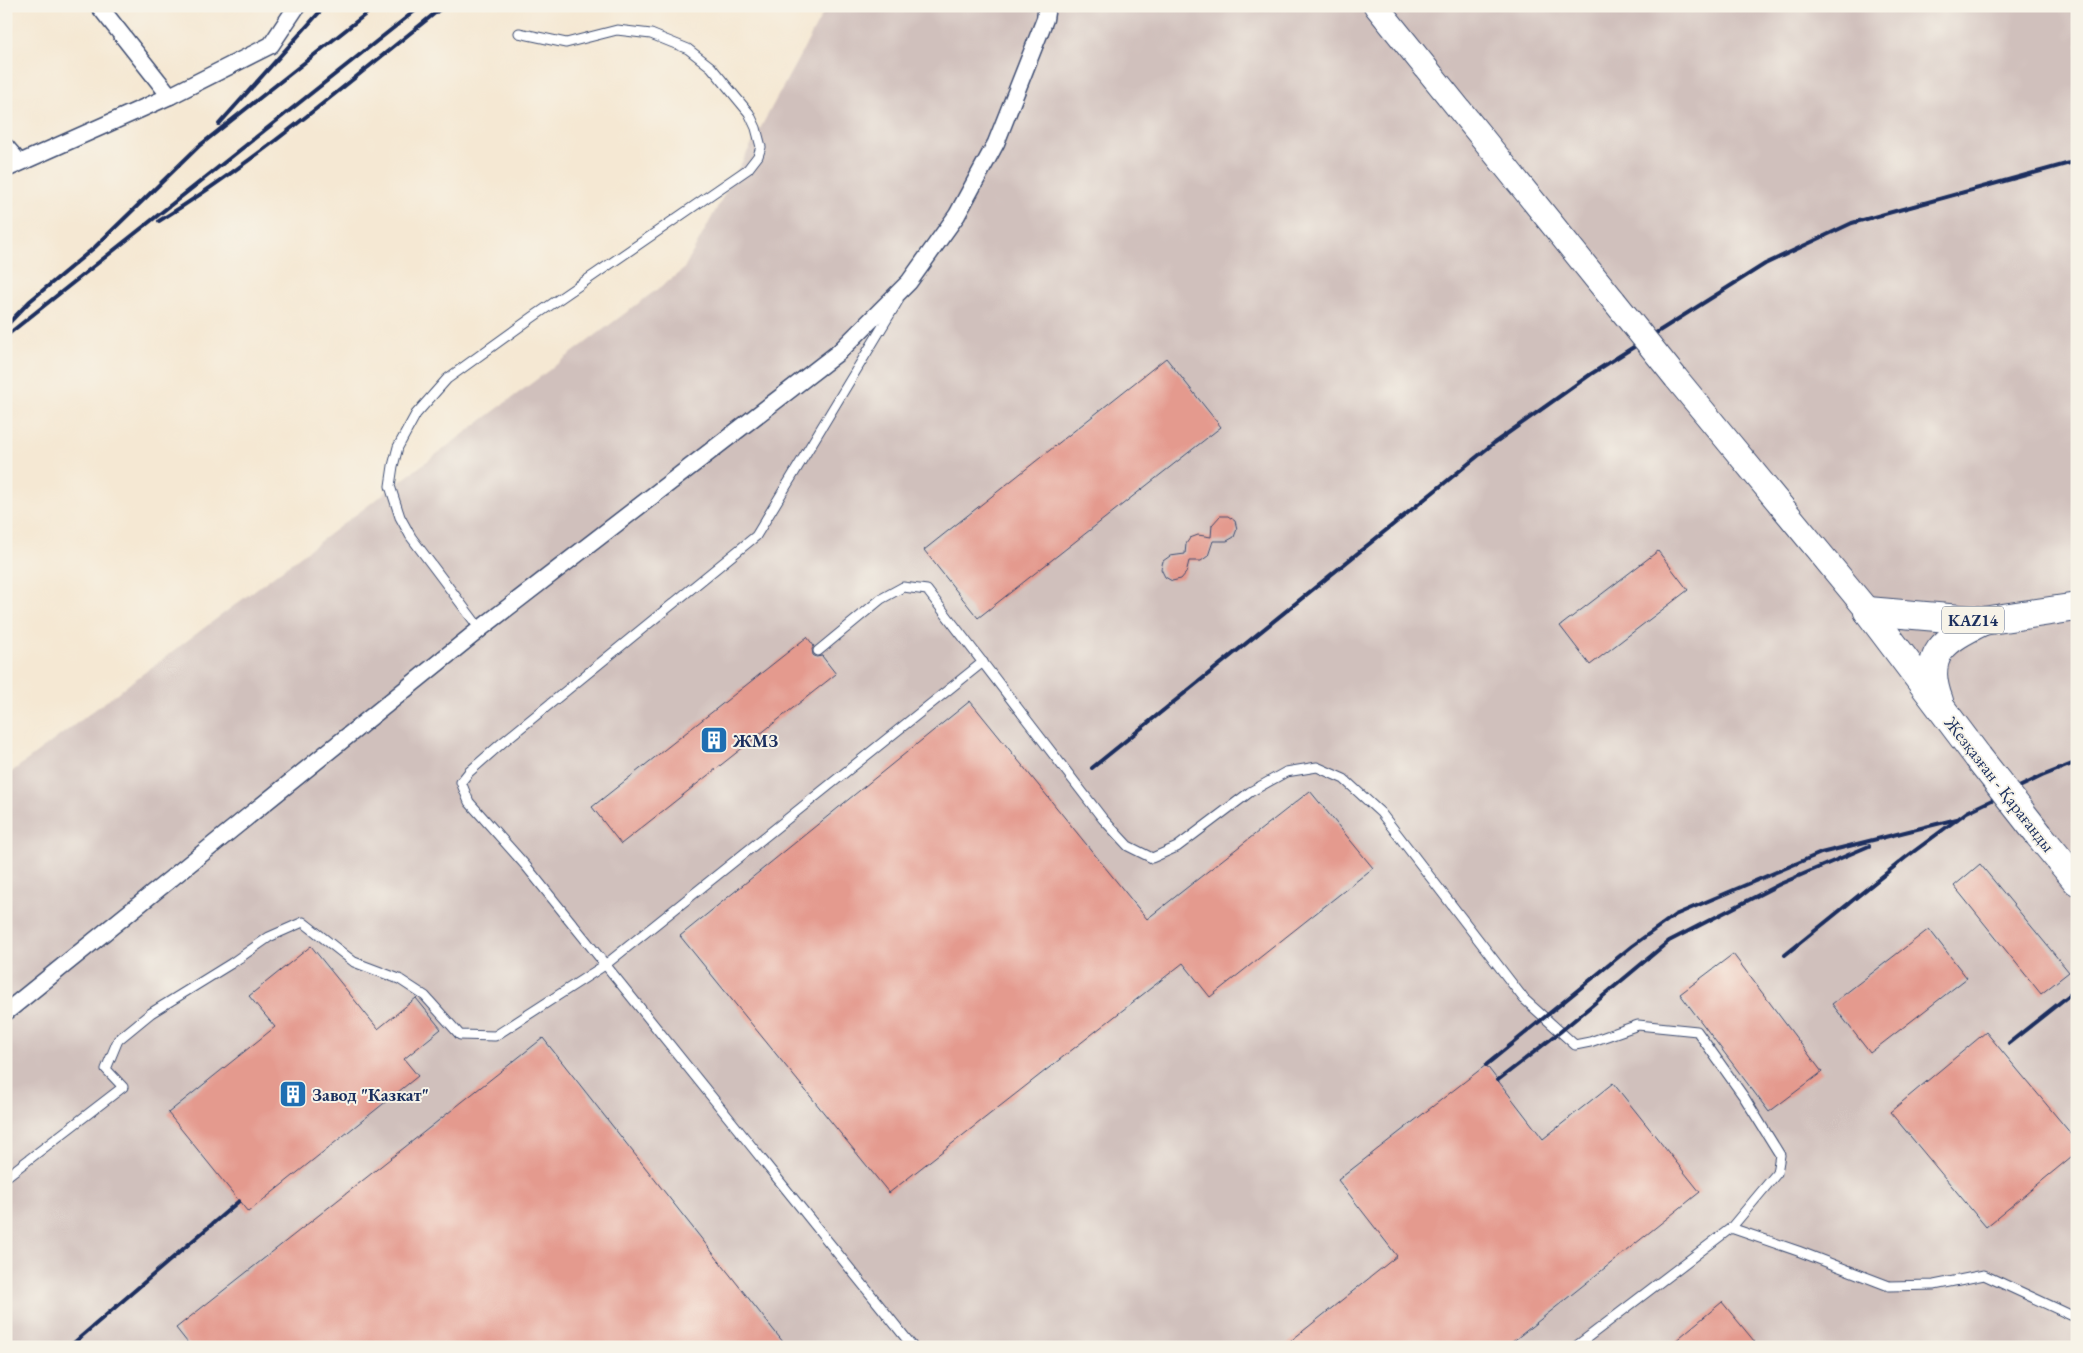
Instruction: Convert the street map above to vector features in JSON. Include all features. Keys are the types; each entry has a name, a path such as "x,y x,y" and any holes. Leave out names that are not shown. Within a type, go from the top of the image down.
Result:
{"highway":[{"name":"Жезқазған - Қарағанды","path":"1868,611 1983,621 2077,607"},
{"name":"Жезқазған - Қарағанды","path":"1868,611 1978,757 2077,881"},
{"name":"Жезқазған - Қарағанды","path":"1942,709 1933,685 1932,669 1940,648 1954,636 1983,621"}],"main road":[{"path":"1376,6 1676,378 1868,611"}],"street":[{"path":"98,6 170,96"},
{"path":"6,147 13,166 170,96 271,45 297,6"},
{"path":"6,1012 480,629 839,352 910,282 957,215 996,143 1045,19 1047,6"}],"lane":[{"path":"480,629 411,537 400,516 390,486 392,466 398,447 416,414 447,380 533,317 748,169 758,156 761,147 756,128 749,113 711,67 688,49 651,34 617,30 566,43 519,33"},
{"path":"910,282 756,536 502,743 469,772 461,782 469,802 526,866 913,1347"},
{"path":"818,650 881,600 903,587 926,590 1102,819 1128,846 1152,858 1177,847 1250,792 1286,772 1317,767 1344,779 1381,812 1524,999 1575,1045 1590,1042 1638,1025 1697,1031 1744,1097 1780,1155 1777,1173 1731,1228 1575,1347"},
{"path":"6,1177 123,1087 106,1069 118,1040 151,1013 232,963 269,937 303,922 354,962 399,979 426,996 460,1035 495,1036 605,965 983,662"},
{"path":"1731,1228 1889,1286 1934,1285 1984,1275 2077,1318"}],"shaded area":[{"path":"827,6 2077,6 2077,1347 6,1347 6,776 683,270"}],"building":[{"path":"1166,358 1221,427 978,618 924,550"},
{"path":"1220,516 1228,516 1235,521 1237,529 1234,537 1227,541 1213,541 1208,556 1201,561 1189,561 1186,573 1181,579 1172,581 1165,577 1161,569 1163,561 1170,556 1185,554 1186,544 1190,538 1198,535 1211,537 1212,525"},
{"path":"1658,551 1688,590 1590,665 1560,626"},
{"name":"ЖМЗ","path":"807,637 814,646 812,649 813,655 816,657 822,656 836,674 621,844 592,807"},
{"path":"970,701 1147,919 1310,791 1373,868 1210,997 1183,963 889,1193 680,936"},
{"path":"1980,864 2069,972 2041,994 1954,886"},
{"path":"1929,929 1967,978 1870,1053 1832,1004"},
{"name":"Завод \"Казкат\"","path":"311,946 378,1029 416,998 441,1029 404,1059 418,1076 248,1212 168,1113 275,1027 249,996"},
{"path":"1733,954 1822,1072 1769,1112 1680,994"},
{"path":"1986,1032 2077,1141 2077,1152 1986,1227 1890,1112"},
{"path":"543,1038 787,1347 191,1347 176,1328"},
{"path":"1486,1065 1543,1139 1613,1083 1700,1192 1506,1347 1283,1347 1397,1256 1338,1180"},
{"path":"1722,1302 1759,1347 1668,1347"}],"railway":[{"path":"219,124 325,6"},
{"path":"6,326 30,301 95,247 199,146 376,6"},
{"path":"6,336 421,6"},
{"path":"159,221 233,172 269,145 444,6"},
{"path":"1092,768 1494,443 1591,374 1765,264 1852,223 2077,161"},
{"path":"1785,955 1905,858 1967,812 2042,776 2077,762"},
{"path":"1486,1065 1632,946 1675,915 1821,853 1957,819"},
{"path":"1498,1080 1560,1032 1669,941 1780,884 1869,846"},
{"path":"2009,1043 2077,989"},
{"path":"69,1347 239,1201"}],"place":[{"name":"ЖМЗ","path":"714,740"},
{"name":"Завод \"Казкат\"","path":"293,1094"}]}
